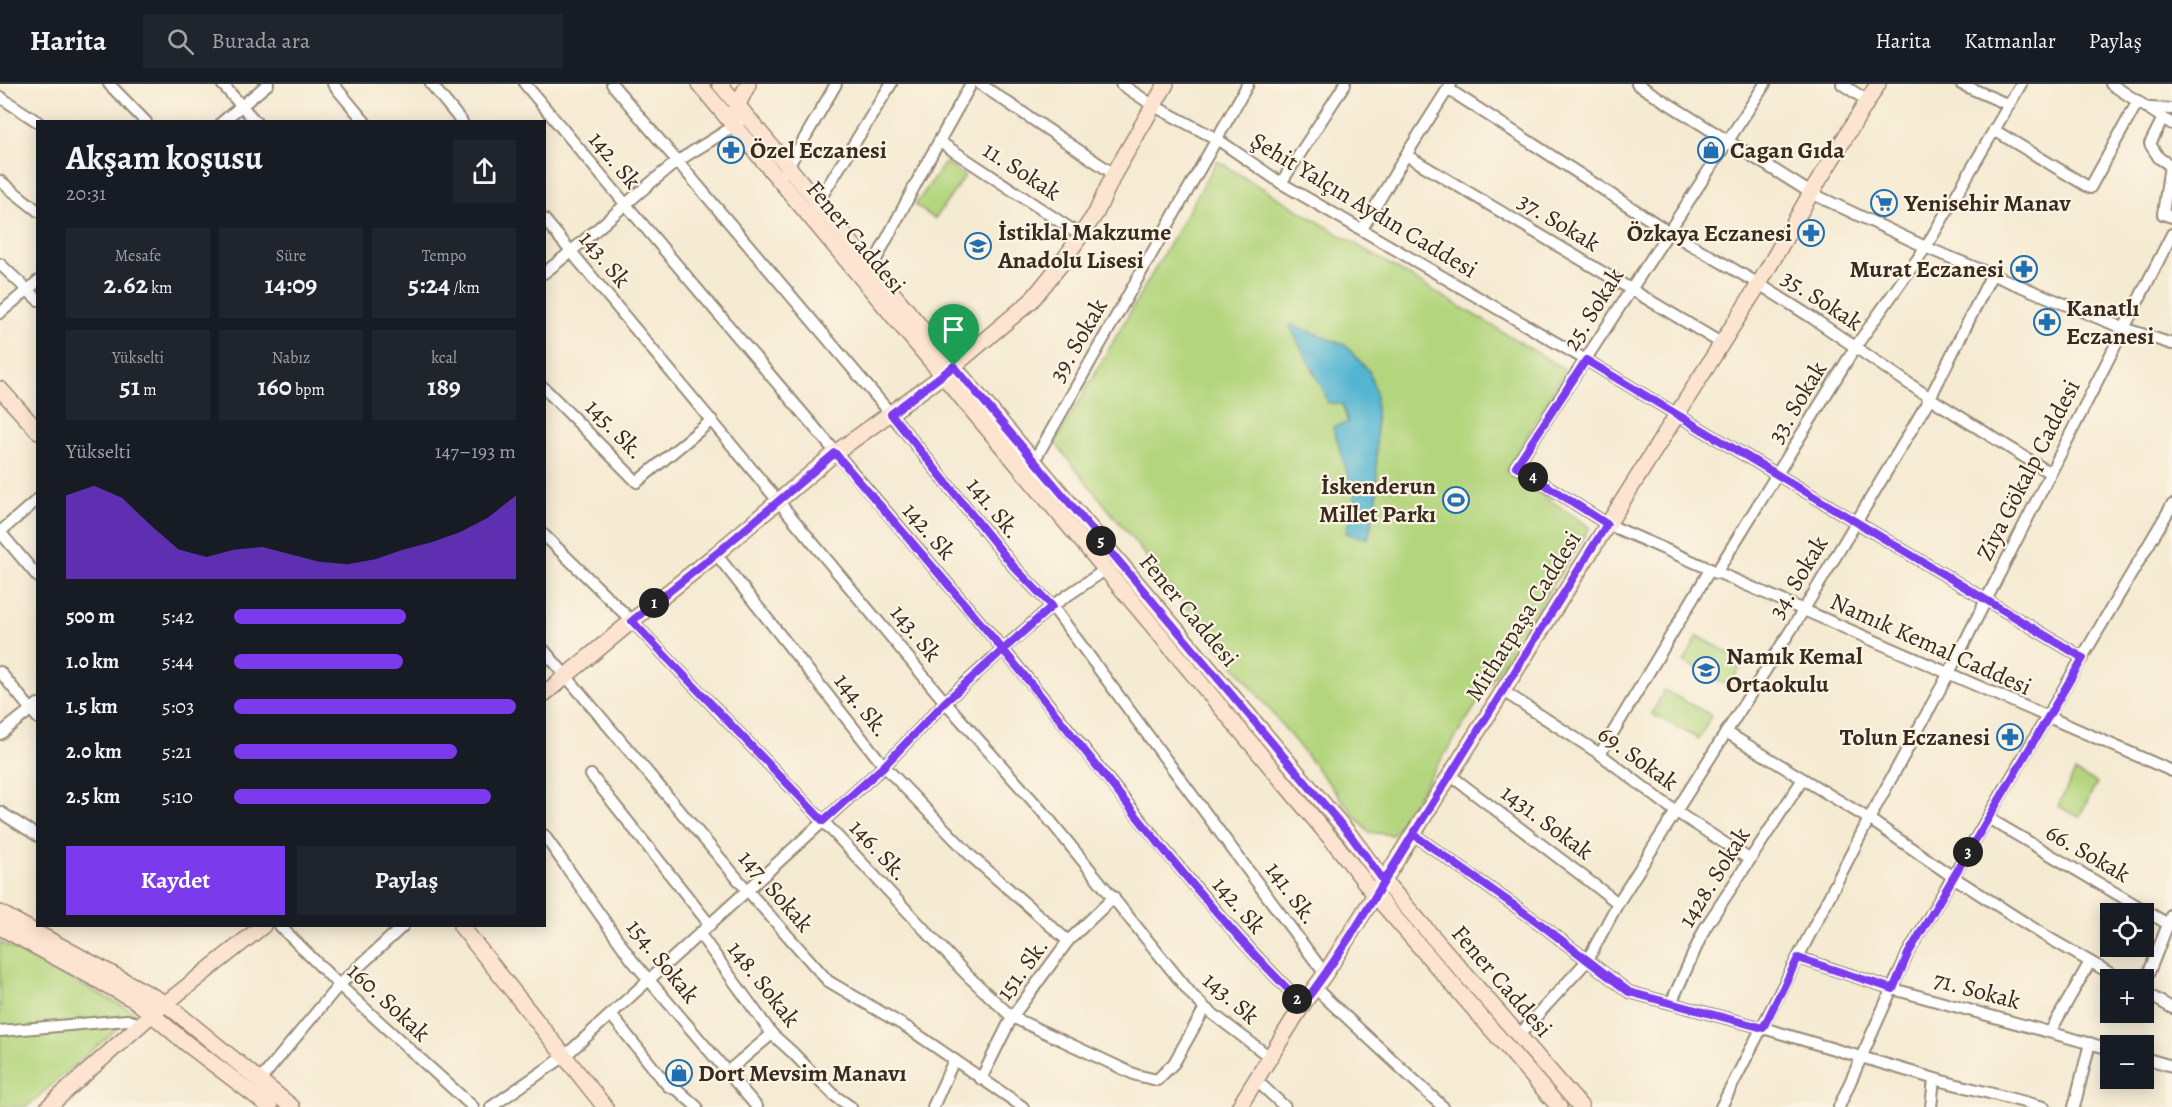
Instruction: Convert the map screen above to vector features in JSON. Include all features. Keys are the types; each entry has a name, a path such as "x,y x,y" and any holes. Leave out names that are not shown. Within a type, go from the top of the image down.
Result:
{"street":[{"path":"109,84 144,120"},
{"path":"222,84 254,120"},
{"path":"224,120 268,84"},
{"path":"333,84 363,120"},
{"path":"431,84 460,120"},
{"name":"142. Sk","path":"525,84 835,453 1004,649 1185,875 1257,958 1303,1004"},
{"name":"141. Sk.","path":"612,84 891,414 1014,567 1052,606 1325,974"},
{"name":"Fener Caddesi","path":"699,84 865,284 1034,461 1342,826 1384,881 1581,1107"},
{"path":"546,272 572,252 624,204 676,162 732,124 742,111 748,84"},
{"path":"780,182 837,84"},
{"path":"812,220 818,202 891,84"},
{"path":"865,284 872,267 972,84"},
{"path":"980,84 1114,174"},
{"name":"Şehit Yalçın Aydın Caddesi","path":"1121,84 1154,106 1217,140 1281,183 1586,360 2083,658"},
{"path":"546,692 716,554 835,453 948,371 1031,301 1061,264 1096,213 1114,174 1166,84"},
{"name":"39. Sokak","path":"1034,461 1248,84"},
{"path":"1281,183 1345,84"},
{"path":"1636,84 1811,193 1926,247 2123,328 2172,344"},
{"name":"25. Sokak","path":"1516,466 1765,84"},
{"path":"1842,84 1869,102"},
{"name":"Mithatpaşa Caddesi","path":"1239,1107 1384,881 1759,284 1811,193 1878,84"},
{"path":"1961,84 2009,105"},
{"name":"33. Sokak","path":"1600,754 1856,346 1926,247 2021,84"},
{"path":"2111,84 2167,121 2150,144 2159,158 2170,165 2163,214 2172,217"},
{"path":"718,108 724,86"},
{"name":"Fener Caddesi","path":"724,86 742,111 872,267 948,371 1105,570 1337,846 1375,895 1559,1107"},
{"path":"1362,229 1450,86"},
{"name":"35. Sokak","path":"1450,86 1669,232 1759,284 1856,346 1930,398 2050,473"},
{"path":"0,97 36,121"},
{"path":"1994,130 2090,188 2138,101"},
{"path":"2148,108 2172,109"},
{"name":"11. Sokak","path":"940,142 1080,235"},
{"name":"37. Sokak","path":"1406,155 1721,343"},
{"path":"0,181 36,209"},
{"name":"143. Sk","path":"546,221 945,702 1048,818 1114,897 1192,995 1205,1008 1271,1058"},
{"name":"Ziya Gökalp Caddesi","path":"1721,1107 1869,819 1949,673 2172,234"},
{"path":"0,264 36,298"},
{"name":"34. Sokak","path":"1519,1035 1587,961 1618,903 1803,611 1930,398 1992,274"},
{"path":"0,313 36,283"},
{"path":"0,389 36,429"},
{"name":"145. Sk.","path":"546,390 637,482 712,420"},
{"name":"Namık Kemal Caddesi","path":"1516,466 1607,524 1949,673 2048,719 2172,771"},
{"path":"36,500 0,532 36,575"},
{"path":"1839,1107 1908,954 2172,505"},
{"name":"146. Sk.","path":"546,537 632,621 967,975 1012,1017 1136,1075 1157,1080 1174,1063 1205,1008"},
{"name":"144. Sk.","path":"716,554 884,766 971,856 1068,941"},
{"path":"491,1107 565,1056 884,766 945,702 1052,606 1105,570"},
{"name":"147. Sokak","path":"546,652 747,890 828,981 908,1028 1023,1107"},
{"path":"0,672 35,710 0,734"},
{"name":"69. Sokak","path":"1503,691 1600,754 1675,811 1749,859"},
{"path":"1726,732 1869,819 1953,877 2047,937 2102,969"},
{"name":"148. Sokak","path":"591,775 710,925"},
{"name":"1431. Sokak","path":"1450,775 1618,903"},
{"name":"1428. Sokak","path":"1671,1003 1704,928 1803,779"},
{"path":"0,812 36,835"},
{"name":"66. Sokak","path":"1988,818 2170,919"},
{"path":"1413,834 1539,923 1629,992 1763,1028 1861,1059 2044,1107"},
{"name":"154. Sokak","path":"546,838 632,960 758,1107"},
{"name":"151. Sk.","path":"981,1079 1012,1017 1068,941 1114,897"},
{"path":"0,913 165,1003 261,1079 292,1107"},
{"path":"2150,969 2170,919"},
{"path":"0,927 136,1001 146,1019 270,1107"},
{"path":"48,1107 146,1019 262,927"},
{"name":"160. Sokak","path":"281,927 339,985 473,1107"},
{"path":"261,1079 339,985 402,927"},
{"path":"462,927 605,1107"},
{"name":"148. Sokak","path":"699,933 772,1034 835,1096 851,1107"},
{"name":"71. Sokak","path":"1798,958 1893,989 2100,1046"},
{"path":"2049,1032 2090,962"},
{"path":"1315,988 1443,1107"},
{"path":"2154,998 2172,1008"},
{"path":"611,1015 668,1086 679,1091 697,1107"},
{"path":"0,1031 146,1019"},
{"path":"728,1071 772,1034"},
{"path":"2074,1107 2091,1043"},
{"path":"933,1107 954,1060"},
{"path":"2154,1061 2172,1066"},
{"path":"1931,1107 1934,1079"},
{"path":"1256,1080 1285,1107"}],"green space":[{"name":"İskenderun Millet Parkı","path":"1217,161 1566,370 1506,471 1590,527 1393,835 1368,832 1055,443"},
{"path":"945,163 965,176 935,219 915,205"},
{"path":"1698,636 1743,661 1729,687 1684,662"},
{"path":"1664,690 1711,715 1699,739 1652,714"},
{"path":"2075,772 2097,783 2079,817 2058,806"},
{"path":"0,942 136,1013 26,1107 0,1107"}],"water":[{"path":"1291,324 1345,345 1369,371 1376,393 1377,499 1368,539 1346,533 1355,497 1333,427 1348,423 1342,404 1328,403 1290,327"}],"place":[{"name":"Özel Eczanesi","path":"731,150"},
{"name":"Cagan Gıda","path":"1711,150"},
{"name":"Yenisehir Manav","path":"1884,203"},
{"name":"Özkaya Eczanesi","path":"1811,233"},
{"name":"İstiklal Makzume Anadolu Lisesi","path":"978,246"},
{"name":"Murat Eczanesi","path":"2024,269"},
{"name":"Kanatlı Eczanesi","path":"2047,322"},
{"name":"İskenderun Millet Parkı","path":"1456,500"},
{"name":"Namık Kemal Ortaokulu","path":"1706,670"},
{"name":"Tolun Eczanesi","path":"2010,737"},
{"name":"Dort Mevsim Manavı","path":"679,1073"}],"route":[{"path":"954,366 891,414 1014,567 1052,606 1004,649 945,702 884,766 823,821 632,621 716,554 835,453 1004,649 1185,875 1257,958 1303,1004 1325,974 1384,881 1413,834 1539,923 1629,992 1763,1028 1798,958 1893,989 1908,954 2083,658 1586,360 1516,466 1607,524 1384,881 1350,835 954,366"}]}
